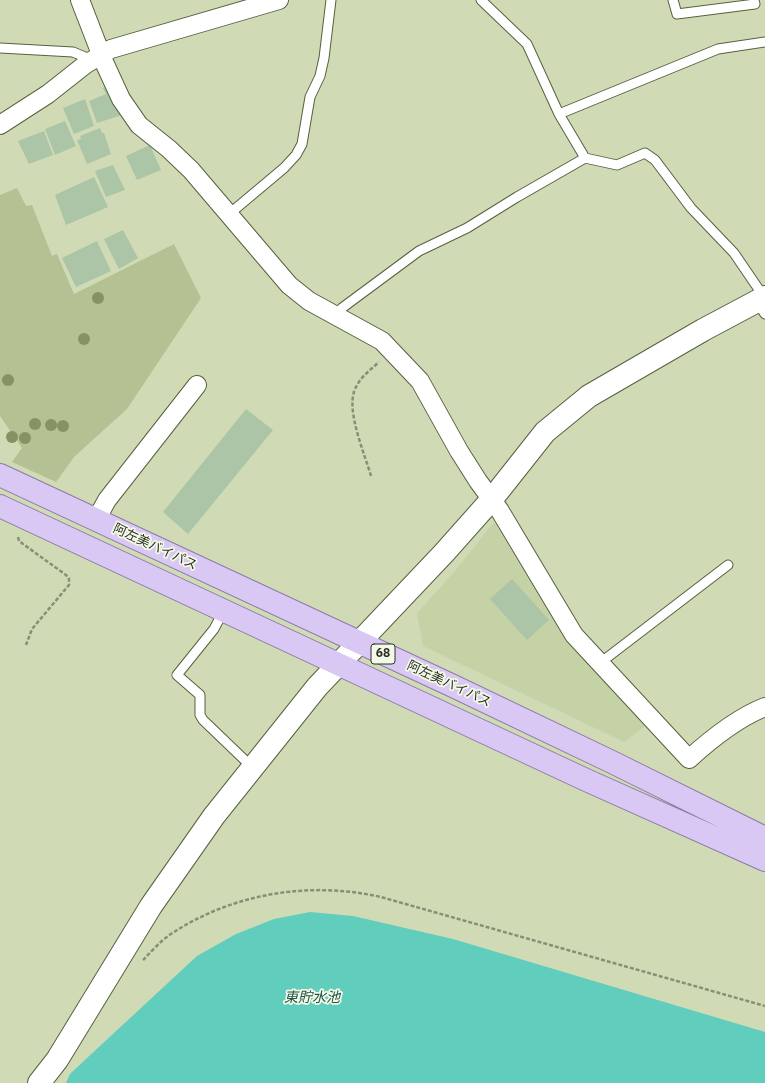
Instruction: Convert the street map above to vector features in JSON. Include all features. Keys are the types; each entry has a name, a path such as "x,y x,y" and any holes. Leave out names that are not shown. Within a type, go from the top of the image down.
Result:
{"main road":[{"name":"阿左美バイパス","path":"0,474 586,749 765,838"},
{"name":"68","path":"0,506 224,610 337,665 584,779 765,860"}],"street":[{"path":"80,0 96,57 120,99 139,125 169,149 191,170 289,285 309,301 382,341 420,381 459,451 478,481 492,499 574,636 689,759 715,736 757,710 765,707"},
{"path":"0,125 48,94 96,57 111,49 279,0"},
{"path":"39,1083 57,1060 151,906 214,816 317,687 440,558 492,499 545,432 589,396 762,302"},
{"path":"96,520 107,500 197,385"}],"lane":[{"path":"228,215 284,168 296,155 302,144 310,97 320,76 324,58 331,0"},
{"path":"481,0 527,44 559,114 585,158"},
{"path":"673,0 676,14 755,4 754,0"},
{"path":"559,114 718,49 765,42"},
{"path":"0,48 73,52 96,57"},
{"path":"336,316 342,308 419,251 467,228 585,158 617,165 645,153 655,160 691,208 734,253 762,302"},
{"path":"600,663 728,565"},
{"path":"224,610 214,629 176,674 200,695 200,715 202,720 253,768"}],"path":[{"path":"371,476 354,416 352,400 354,391 361,378 391,351"},
{"path":"26,518 18,536 19,541 66,575 69,580 69,586 32,629 26,645"},
{"path":"140,963 173,932 209,912 237,902 299,890 362,892 765,1006"}],"shaded area":[{"path":"17,188 26,206 32,205 52,256 57,254 74,294 174,244 201,298 127,409 74,457 56,482 12,462 22,448 0,416 0,195"},
{"path":"494,522 562,633 645,726 624,742 423,646 417,613 455,571"}],"water":[{"name":"東貯水池","path":"310,912 353,916 453,939 765,1032 765,1083 66,1083 70,1074 197,956 236,934 274,919"}],"building":[{"path":"108,86 122,115 97,123 89,101 106,94 103,88"},
{"path":"85,99 94,126 74,134 63,108"},
{"path":"65,121 76,146 55,155 45,129"},
{"path":"100,128 102,133 104,133 111,154 87,164 77,140 81,139 80,136"},
{"path":"44,131 53,155 29,164 18,141"},
{"path":"150,145 161,170 137,180 126,156"},
{"path":"113,165 125,190 106,197 95,171"},
{"path":"94,177 108,207 66,225 55,195"},
{"path":"123,230 138,258 119,269 104,239"},
{"path":"97,241 111,271 76,287 62,258"},
{"path":"246,409 273,430 188,534 163,512"},
{"path":"512,579 549,620 527,640 490,599"}]}
